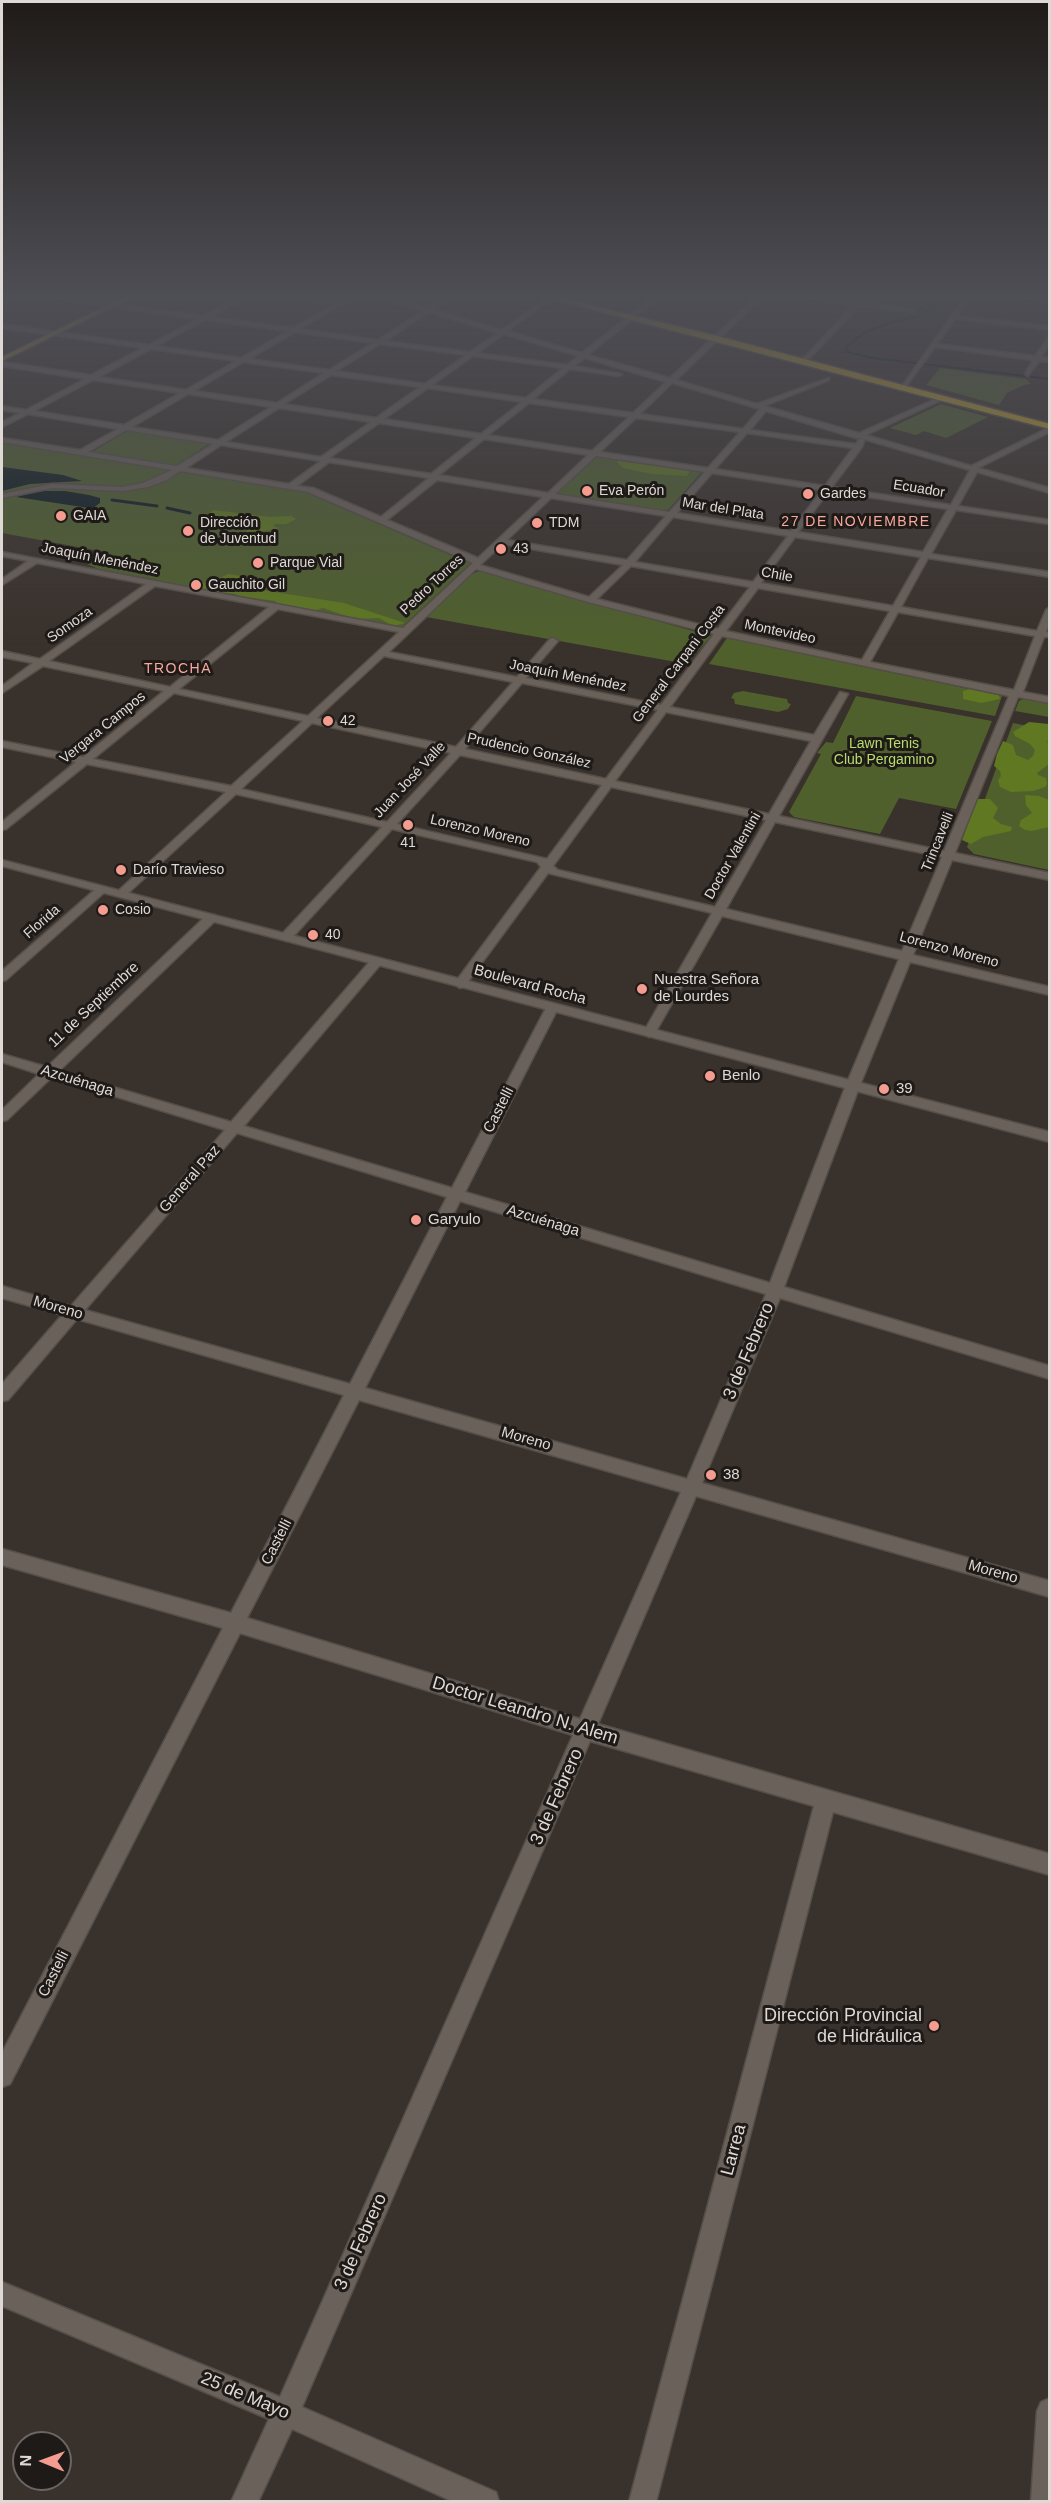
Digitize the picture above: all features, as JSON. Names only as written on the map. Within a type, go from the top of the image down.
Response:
[{"type":"highway","points":[[992,412],[1050,428]]},
{"type":"street","points":[[2,425],[27,412]]},
{"type":"street","name":"Mar del Plata","points":[[27,412],[1050,575]]},
{"type":"street","points":[[81,453],[153,412]]},
{"type":"street","points":[[2,496],[52,486],[102,490],[150,484],[269,412]]},
{"type":"street","name":"Ecuador","points":[[317,412],[1050,522]]},
{"type":"street","points":[[290,487],[391,412]]},
{"type":"street","points":[[382,520],[513,412]]},
{"type":"street","points":[[611,412],[858,447]]},
{"type":"street","name":"Pedro Torres","points":[[121,894],[406,631],[637,412]]},
{"type":"street","points":[[591,600],[628,564],[744,431],[758,412]]},
{"type":"street","points":[[777,412],[1050,491]]},
{"type":"street","points":[[859,436],[912,412]]},
{"type":"street","points":[[864,664],[973,469],[1050,428]]},
{"type":"street","name":"General Carpani Costa","points":[[460,984],[829,489],[863,440],[859,436]]},
{"type":"street","points":[[2,440],[310,490],[477,564]]},
{"type":"street","name":"Chile","points":[[500,541],[1045,635]]},
{"type":"street","name":"Joaquín Menéndez","points":[[2,554],[406,631]]},
{"type":"street","points":[[2,582],[36,560]]},
{"type":"street","name":"Montevideo","points":[[477,564],[591,600],[721,633],[864,664],[1050,700]]},
{"type":"street","name":"Somoza","points":[[2,690],[154,582]]},
{"type":"street","name":"Vergara Campos","points":[[2,827],[276,606]]},
{"type":"street","name":"Trincavelli","points":[[853,1085],[1015,694],[1018,693],[1045,635],[1050,610]]},
{"type":"street","name":"Juan José Valle","points":[[286,938],[458,751],[553,641]]},
{"type":"street","name":"Joaquín Menéndez","points":[[382,653],[819,739]]},
{"type":"street","name":"Prudencio González","points":[[2,654],[1050,877]]},
{"type":"street","name":"Doctor Valentini","points":[[649,1033],[843,694]]},
{"type":"street","name":"Lorenzo Moreno","points":[[2,744],[234,790],[541,860],[554,873],[1050,990]]},
{"type":"street","name":"Boulevard Rocha","points":[[2,863],[1050,1137]]},
{"type":"street","name":"Florida","points":[[2,977],[102,889]]},
{"type":"street","name":"11 de Septiembre","points":[[2,1117],[211,918]]},
{"type":"street","name":"General Paz","points":[[2,1395],[376,962]]},
{"type":"street","name":"Castelli","points":[[2,2076],[552,1008]]},
{"type":"street","name":"Azcuénaga","points":[[2,1058],[1050,1373]]},
{"type":"street","name":"3 de Febrero","points":[[244,2502],[286,2414],[692,1486],[775,1291],[853,1085]]},
{"type":"street","name":"Moreno","points":[[2,1292],[1050,1589]]},
{"type":"street","name":"Doctor Leandro N. Alem","points":[[2,1557],[235,1623],[586,1730],[1050,1865]]},
{"type":"street","name":"Larrea","points":[[642,2502],[826,1799]]},
{"type":"street","name":"25 de Mayo","points":[[2,2294],[286,2414],[486,2502]]},
{"type":"street","points":[[1044,2502],[1050,2411]]},
{"type":"green space","points":[[924,412],[969,412],[988,417],[946,438],[924,431],[916,435],[890,428]]},
{"type":"green space","points":[[127,431],[209,444],[175,466],[92,452]]},
{"type":"green space","points":[[2,442],[300,490],[471,563],[402,627],[98,569],[87,564],[105,552],[2,533]]},
{"type":"green space","points":[[598,456],[701,473],[665,511],[559,494],[558,492]]},
{"type":"green space","points":[[619,460],[690,470],[687,476],[652,474],[623,468],[617,462]]},
{"type":"green space","points":[[213,510],[270,517],[291,516],[296,519],[286,524],[275,524],[273,526],[279,528],[275,530],[247,532],[245,528],[222,524],[206,516]]},
{"type":"green space","points":[[479,571],[711,636],[687,664],[426,617],[472,574]]},
{"type":"green space","points":[[228,574],[261,579],[256,589],[344,603],[405,623],[393,626],[379,618],[355,619],[323,608],[312,611],[299,607],[287,608],[275,605],[276,601],[236,594],[206,592],[194,588],[201,583],[219,581],[218,579]]},
{"type":"green space","points":[[727,638],[1002,696],[995,716],[709,664]]},
{"type":"green space","points":[[970,689],[999,695],[1000,699],[981,703],[963,699],[963,691]]},
{"type":"green space","points":[[743,691],[787,699],[791,704],[788,709],[778,712],[735,704],[734,699],[731,698],[734,693]]},
{"type":"green space","name":"Lawn Tenis Club Pergamino","points":[[856,696],[992,721],[956,809],[899,798],[880,834],[794,817],[789,812],[821,754],[817,753],[826,742],[833,743]]},
{"type":"green space","points":[[1023,699],[1049,703],[1049,717],[1015,711],[1019,701]]},
{"type":"green space","points":[[1029,722],[1049,724],[1047,742],[1049,744],[1049,764],[1037,773],[1046,778],[1047,784],[1033,791],[1011,792],[1000,787],[998,780],[1001,776],[1000,771],[994,766],[997,754],[1003,741],[1013,745],[1016,755],[1028,760],[1033,756],[1035,750],[1030,744],[1015,736],[1013,732]]},
{"type":"green space","points":[[1013,723],[1049,730],[1049,870],[974,854],[967,847]]},
{"type":"green space","points":[[1025,795],[1039,796],[1049,800],[1049,827],[1032,831],[1019,826],[1021,820],[1032,813],[1026,805]]},
{"type":"green space","points":[[977,799],[990,799],[998,808],[993,818],[1001,824],[1012,827],[1011,831],[983,837],[971,844],[962,840]]},
{"type":"shaded area","points":[[2,467],[63,475],[82,481],[30,484],[2,491]]},
{"type":"shaded area","points":[[39,491],[65,491],[89,495],[100,498],[100,503],[89,508],[16,497]]},
{"type":"waterway","points":[[112,500],[157,506]]},
{"type":"waterway","points":[[167,508],[190,513]]},
{"type":"place","name":"Eva Perón","points":[[587,491]]},
{"type":"place","name":"Gardes","points":[[808,494]]},
{"type":"place","name":"GAIA","points":[[61,516]]},
{"type":"place","name":"TDM","points":[[537,523]]},
{"type":"place","name":"Dirección de Juventud","points":[[188,531]]},
{"type":"place","name":"43","points":[[501,549]]},
{"type":"place","name":"Parque Vial","points":[[258,563]]},
{"type":"place","name":"Gauchito Gil","points":[[196,585]]},
{"type":"place","name":"42","points":[[328,721]]},
{"type":"place","name":"41","points":[[408,825]]},
{"type":"place","name":"Darío Travieso","points":[[121,870]]},
{"type":"place","name":"Cosio","points":[[103,910]]},
{"type":"place","name":"40","points":[[313,935]]},
{"type":"place","name":"Nuestra Señora de Lourdes","points":[[642,989]]},
{"type":"place","name":"Benlo","points":[[710,1076]]},
{"type":"place","name":"39","points":[[884,1089]]},
{"type":"place","name":"Garyulo","points":[[416,1220]]},
{"type":"place","name":"38","points":[[711,1475]]},
{"type":"place","name":"Dirección Provincial de Hidráulica","points":[[934,2026]]},
{"type":"district","name":"27 DE NOVIEMBRE","points":[[856,522]]},
{"type":"district","name":"TROCHA","points":[[178,669]]}]
